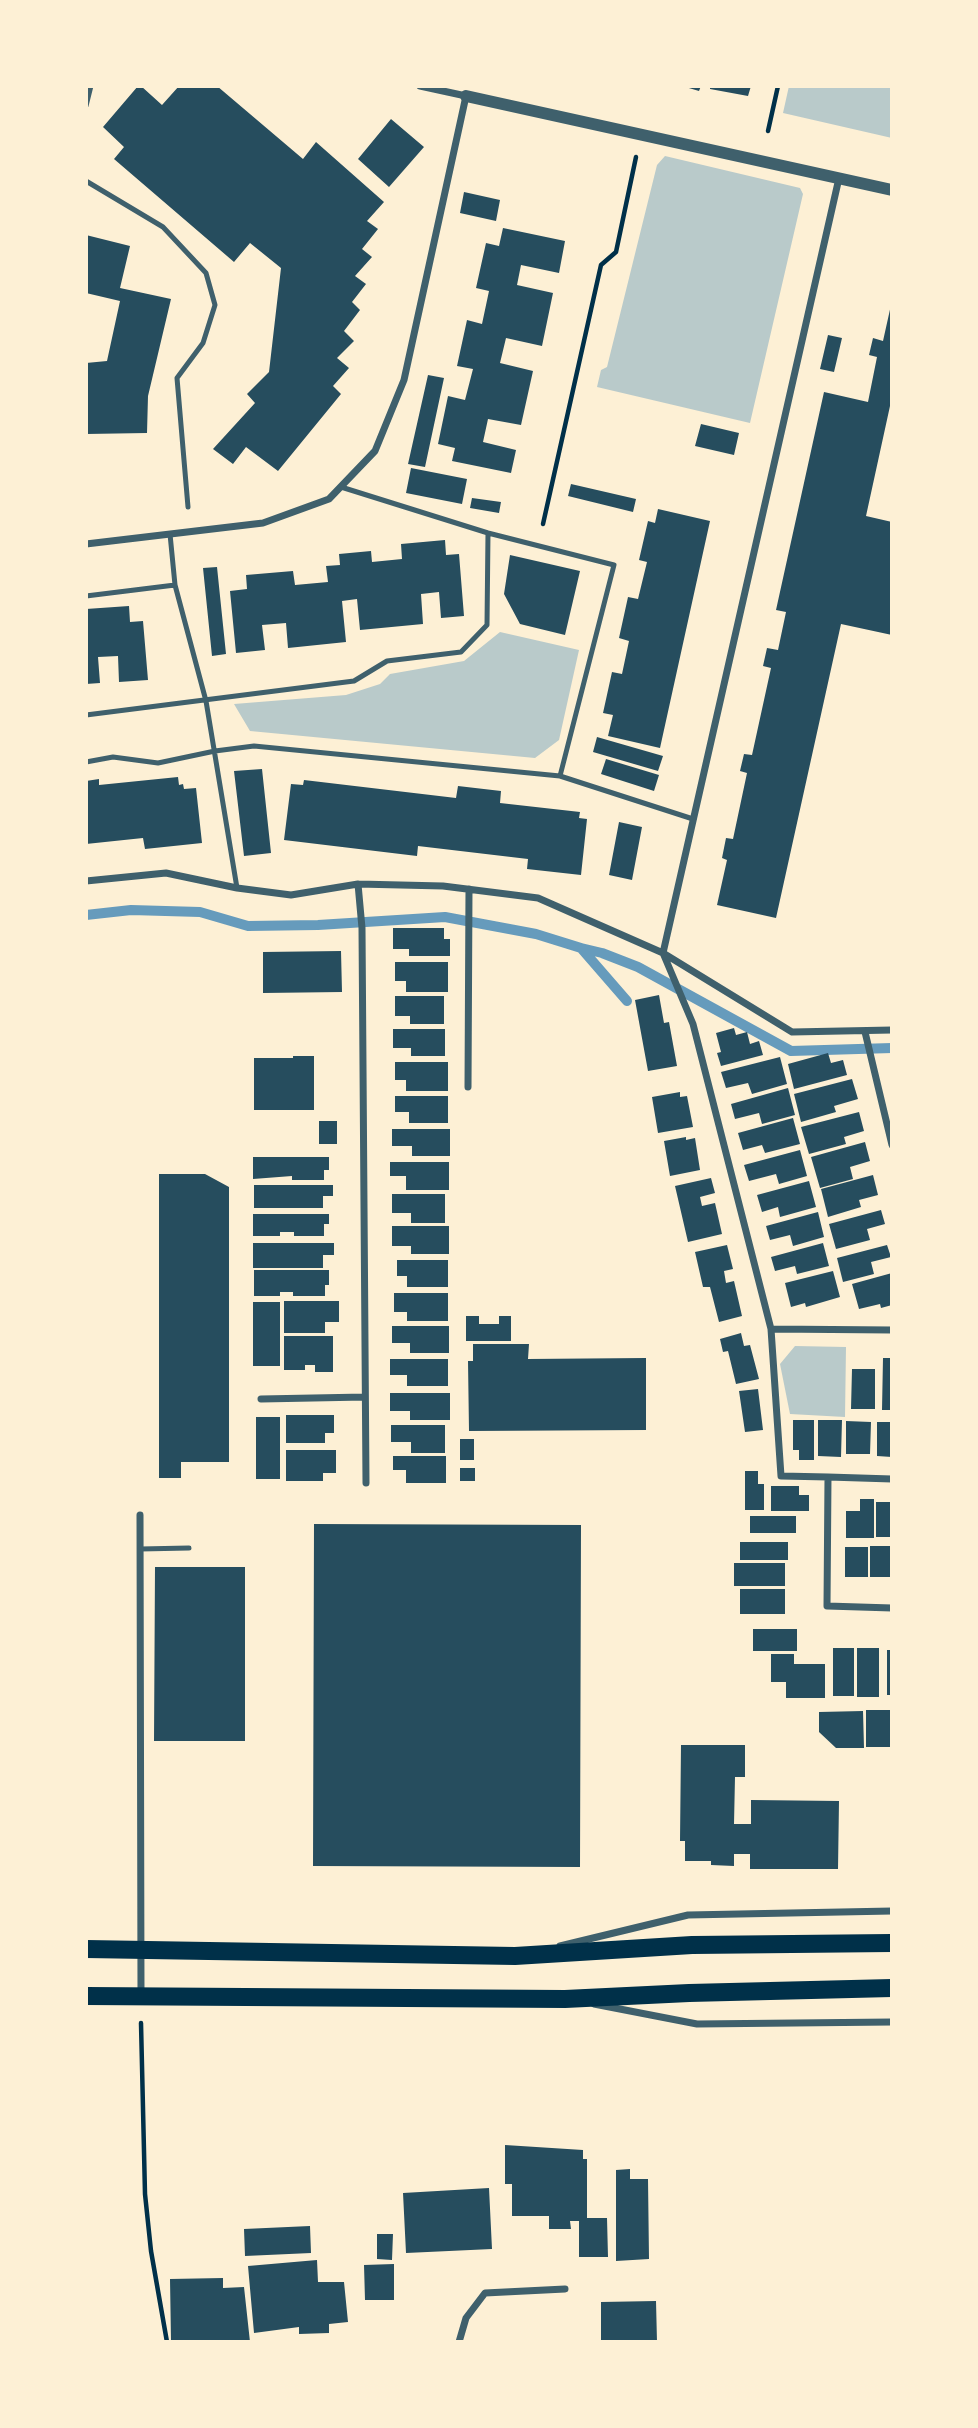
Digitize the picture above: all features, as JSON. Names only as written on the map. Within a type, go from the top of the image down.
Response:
[{"type":"main road","points":[[86,1950],[514,1956],[692,1945],[892,1943]]},
{"type":"main road","points":[[86,1996],[565,1999],[892,1988]]},
{"type":"street","points":[[420,86],[892,190]]},
{"type":"street","points":[[86,544],[263,523],[329,499],[375,452],[404,380],[466,96]]},
{"type":"street","points":[[839,178],[663,953],[693,1024],[771,1329],[781,1476],[892,1479]]},
{"type":"street","points":[[86,881],[166,873],[237,888],[291,895],[358,884],[443,886],[538,898],[663,953],[792,1032],[866,1035],[892,1030]]},
{"type":"street","points":[[358,884],[362,928],[366,1483]]},
{"type":"street","points":[[468,889],[468,1087]]},
{"type":"street","points":[[866,1035],[892,1146]]},
{"type":"street","points":[[771,1329],[892,1330]]},
{"type":"street","points":[[261,1399],[365,1397]]},
{"type":"street","points":[[828,1477],[827,1606],[892,1608]]},
{"type":"street","points":[[140,1515],[141,1995]]},
{"type":"street","points":[[514,1956],[688,1915],[892,1911]]},
{"type":"street","points":[[565,1999],[697,2024],[892,2022]]},
{"type":"street","points":[[459,2342],[466,2318],[485,2292],[565,2289]]},
{"type":"lane","points":[[86,106],[91,86]]},
{"type":"lane","points":[[86,181],[163,227],[205,273],[215,306],[203,343],[177,379],[188,507]]},
{"type":"lane","points":[[341,487],[488,533],[614,565],[560,776]]},
{"type":"lane","points":[[86,715],[354,681],[387,661],[461,652],[486,625],[488,533]]},
{"type":"lane","points":[[170,534],[176,585],[215,751],[237,888]]},
{"type":"lane","points":[[86,596],[176,585]]},
{"type":"lane","points":[[86,762],[113,757],[158,763],[254,746],[560,776],[693,819]]},
{"type":"lane","points":[[140,1549],[189,1548]]},
{"type":"path","points":[[768,131],[778,86]]},
{"type":"path","points":[[538,546],[601,265],[616,252],[640,134]]},
{"type":"path","points":[[141,1995],[141,2117],[145,2194],[151,2251],[167,2342]]},
{"type":"shaded area","points":[[789,86],[892,86],[892,138],[783,113]]},
{"type":"shaded area","points":[[665,156],[800,188],[803,194],[750,423],[597,387],[601,370],[607,367],[657,165]]},
{"type":"shaded area","points":[[500,632],[579,650],[559,740],[535,758],[250,731],[234,704],[346,695],[380,684],[390,674],[464,661]]},
{"type":"shaded area","points":[[795,1346],[846,1347],[845,1417],[790,1414],[780,1364]]},
{"type":"building","points":[[138,86],[162,105],[179,86],[217,86],[303,159],[316,142],[384,202],[367,221],[378,229],[362,249],[372,257],[355,276],[366,284],[352,302],[360,310],[344,331],[354,341],[337,358],[349,368],[333,386],[341,394],[278,471],[246,447],[233,464],[213,449],[255,403],[247,394],[269,372],[281,268],[250,243],[234,262],[114,159],[124,147],[103,127]]},
{"type":"building","points":[[682,86],[701,86],[699,91]]},
{"type":"building","points":[[710,86],[751,86],[748,96],[710,89]]},
{"type":"building","points":[[391,119],[424,147],[389,187],[358,159]]},
{"type":"building","points":[[464,192],[500,200],[496,221],[460,213]]},
{"type":"building","points":[[503,228],[565,241],[559,273],[521,265],[517,285],[553,293],[542,346],[506,338],[500,363],[533,371],[521,425],[488,419],[483,442],[516,450],[511,473],[452,461],[455,448],[438,444],[448,396],[465,400],[473,369],[457,366],[467,320],[482,324],[489,291],[476,288],[486,243],[499,246]]},
{"type":"building","points":[[86,235],[130,246],[120,288],[171,299],[148,396],[147,433],[86,434],[86,363],[107,361],[120,301],[86,293]]},
{"type":"building","points":[[891,305],[892,407],[890,406],[866,516],[892,522],[892,635],[841,624],[776,918],[717,905],[727,860],[722,858],[726,838],[733,839],[747,773],[740,771],[744,754],[752,755],[771,668],[763,666],[767,648],[778,650],[786,612],[776,610],[824,392],[868,402],[877,357],[869,355],[873,338],[883,341]]},
{"type":"building","points":[[828,335],[842,338],[834,372],[820,369]]},
{"type":"building","points":[[428,375],[444,378],[425,467],[408,464]]},
{"type":"building","points":[[701,424],[739,433],[734,455],[695,446]]},
{"type":"building","points":[[411,468],[467,479],[462,504],[406,493]]},
{"type":"building","points":[[571,484],[636,499],[633,512],[568,496]]},
{"type":"building","points":[[472,498],[501,502],[499,513],[470,508]]},
{"type":"building","points":[[658,509],[710,521],[660,748],[608,736],[613,715],[603,713],[612,672],[622,674],[629,641],[619,638],[628,597],[638,599],[647,562],[639,560],[648,521],[655,523]]},
{"type":"building","points":[[445,540],[446,555],[459,554],[464,616],[441,618],[439,592],[421,594],[423,624],[360,630],[357,599],[342,601],[346,642],[288,648],[286,623],[262,625],[265,650],[236,653],[230,591],[247,589],[246,575],[293,571],[295,585],[328,582],[326,566],[340,565],[339,554],[371,551],[372,562],[402,559],[401,544]]},
{"type":"building","points":[[510,555],[580,571],[565,635],[520,624],[504,594]]},
{"type":"building","points":[[217,567],[226,654],[212,656],[203,568]]},
{"type":"building","points":[[129,606],[130,622],[143,621],[148,680],[119,682],[118,656],[98,657],[100,683],[86,684],[86,609]]},
{"type":"building","points":[[597,737],[663,756],[658,771],[593,752]]},
{"type":"building","points":[[606,759],[659,775],[654,791],[601,774]]},
{"type":"building","points":[[262,769],[271,853],[244,856],[234,771]]},
{"type":"building","points":[[178,777],[179,785],[183,784],[184,789],[196,788],[202,843],[145,849],[143,838],[86,844],[86,781],[99,779],[99,785]]},
{"type":"building","points":[[304,780],[456,798],[458,786],[501,791],[500,803],[580,812],[579,818],[587,819],[581,875],[527,869],[528,859],[418,846],[417,856],[284,840],[291,784],[303,785]]},
{"type":"building","points":[[619,822],[642,827],[632,880],[609,875]]},
{"type":"building","points":[[393,928],[444,928],[444,939],[450,939],[450,956],[409,956],[409,949],[393,949]]},
{"type":"building","points":[[341,951],[342,992],[263,993],[263,952]]},
{"type":"building","points":[[395,962],[448,962],[448,992],[406,992],[406,981],[395,981]]},
{"type":"building","points":[[659,995],[664,1023],[669,1022],[677,1066],[648,1071],[635,1000]]},
{"type":"building","points":[[395,996],[444,996],[444,1024],[410,1024],[410,1016],[395,1016]]},
{"type":"building","points":[[734,1028],[736,1035],[747,1032],[750,1044],[759,1041],[763,1055],[721,1066],[716,1033]]},
{"type":"building","points":[[393,1029],[445,1029],[445,1056],[411,1056],[411,1048],[393,1048]]},
{"type":"building","points":[[828,1053],[831,1063],[843,1060],[847,1075],[794,1089],[788,1064]]},
{"type":"building","points":[[314,1056],[314,1110],[254,1110],[254,1058]]},
{"type":"building","points":[[780,1057],[787,1084],[752,1094],[748,1083],[726,1088],[721,1072]]},
{"type":"building","points":[[395,1062],[448,1062],[448,1091],[406,1091],[406,1080],[395,1080]]},
{"type":"building","points":[[852,1079],[858,1099],[834,1106],[836,1112],[801,1122],[794,1094]]},
{"type":"building","points":[[788,1088],[795,1115],[762,1124],[759,1113],[735,1119],[731,1104]]},
{"type":"building","points":[[680,1092],[680,1097],[687,1096],[693,1127],[658,1133],[652,1097]]},
{"type":"building","points":[[395,1096],[448,1096],[448,1123],[409,1123],[409,1112],[395,1112]]},
{"type":"building","points":[[859,1112],[864,1131],[844,1137],[846,1144],[809,1154],[801,1127]]},
{"type":"building","points":[[793,1118],[800,1144],[765,1153],[762,1145],[743,1150],[738,1133]]},
{"type":"building","points":[[319,1121],[337,1121],[337,1144],[319,1144]]},
{"type":"building","points":[[392,1129],[450,1129],[450,1156],[412,1156],[412,1146],[392,1146]]},
{"type":"building","points":[[686,1137],[686,1140],[695,1138],[700,1170],[670,1176],[664,1141]]},
{"type":"building","points":[[865,1142],[870,1161],[850,1167],[853,1179],[820,1188],[811,1157]]},
{"type":"building","points":[[800,1150],[807,1176],[779,1184],[776,1174],[749,1181],[744,1165]]},
{"type":"building","points":[[253,1157],[329,1157],[329,1170],[324,1170],[324,1180],[292,1180],[292,1176],[253,1179]]},
{"type":"building","points":[[390,1162],[449,1162],[449,1190],[406,1190],[406,1176],[390,1176]]},
{"type":"building","points":[[159,1174],[205,1174],[229,1187],[229,1462],[181,1462],[181,1478],[159,1478]]},
{"type":"building","points":[[873,1175],[878,1195],[859,1200],[861,1207],[828,1217],[821,1189]]},
{"type":"building","points":[[711,1178],[715,1193],[700,1197],[702,1206],[715,1203],[722,1234],[688,1242],[675,1186]]},
{"type":"building","points":[[809,1181],[816,1207],[780,1217],[778,1207],[762,1212],[757,1195]]},
{"type":"building","points":[[254,1185],[333,1185],[333,1196],[323,1196],[323,1208],[254,1208]]},
{"type":"building","points":[[392,1194],[445,1194],[445,1223],[411,1223],[411,1213],[392,1213]]},
{"type":"building","points":[[881,1210],[885,1224],[867,1229],[870,1240],[836,1249],[829,1224]]},
{"type":"building","points":[[818,1212],[824,1237],[793,1246],[790,1235],[770,1240],[766,1226]]},
{"type":"building","points":[[253,1214],[329,1214],[329,1224],[324,1224],[324,1236],[294,1236],[294,1232],[280,1232],[280,1236],[253,1236]]},
{"type":"building","points":[[392,1226],[449,1226],[449,1254],[411,1254],[411,1246],[392,1246]]},
{"type":"building","points":[[253,1243],[334,1243],[334,1255],[323,1255],[323,1268],[253,1268]]},
{"type":"building","points":[[823,1243],[829,1266],[797,1274],[795,1266],[775,1271],[771,1257]]},
{"type":"building","points":[[727,1245],[733,1269],[724,1271],[726,1283],[734,1281],[742,1316],[719,1322],[710,1287],[703,1287],[695,1252]]},
{"type":"building","points":[[887,1245],[891,1257],[871,1262],[874,1274],[843,1282],[837,1258]]},
{"type":"building","points":[[397,1260],[448,1260],[448,1287],[407,1287],[407,1276],[397,1276]]},
{"type":"building","points":[[254,1270],[329,1270],[329,1285],[325,1285],[325,1296],[293,1296],[293,1292],[280,1292],[280,1296],[254,1296]]},
{"type":"building","points":[[833,1271],[840,1297],[806,1307],[805,1303],[791,1307],[785,1283]]},
{"type":"building","points":[[892,1273],[892,1305],[881,1308],[880,1304],[859,1309],[852,1284]]},
{"type":"building","points":[[394,1293],[448,1293],[448,1321],[407,1321],[407,1312],[394,1312]]},
{"type":"building","points":[[284,1301],[339,1301],[339,1322],[325,1322],[325,1333],[284,1333]]},
{"type":"building","points":[[253,1302],[280,1302],[280,1366],[253,1366]]},
{"type":"building","points":[[466,1316],[479,1316],[479,1324],[499,1324],[499,1316],[511,1316],[511,1341],[466,1341]]},
{"type":"building","points":[[392,1326],[449,1326],[449,1353],[410,1353],[410,1343],[392,1343]]},
{"type":"building","points":[[741,1333],[744,1346],[750,1345],[759,1379],[736,1384],[728,1351],[723,1352],[720,1339]]},
{"type":"building","points":[[284,1336],[333,1336],[333,1372],[315,1372],[315,1365],[305,1365],[305,1370],[284,1370]]},
{"type":"building","points":[[473,1344],[529,1344],[528,1359],[646,1358],[646,1430],[469,1431],[468,1361],[473,1361]]},
{"type":"building","points":[[883,1358],[892,1358],[892,1410],[882,1410]]},
{"type":"building","points":[[390,1359],[448,1359],[448,1386],[407,1386],[407,1375],[390,1375]]},
{"type":"building","points":[[852,1369],[875,1369],[875,1409],[851,1409]]},
{"type":"building","points":[[758,1389],[763,1430],[745,1432],[739,1391]]},
{"type":"building","points":[[390,1393],[450,1393],[450,1420],[410,1420],[410,1411],[390,1411]]},
{"type":"building","points":[[286,1415],[334,1415],[334,1433],[325,1433],[325,1443],[286,1443]]},
{"type":"building","points":[[256,1417],[280,1417],[280,1479],[256,1479]]},
{"type":"building","points":[[793,1420],[814,1420],[814,1460],[799,1460],[799,1450],[793,1450]]},
{"type":"building","points":[[818,1420],[842,1420],[841,1457],[818,1456]]},
{"type":"building","points":[[846,1421],[871,1422],[870,1454],[846,1454]]},
{"type":"building","points":[[877,1422],[892,1422],[892,1457],[877,1456]]},
{"type":"building","points":[[391,1425],[445,1425],[445,1453],[411,1453],[411,1442],[391,1442]]},
{"type":"building","points":[[460,1439],[474,1439],[474,1460],[460,1460]]},
{"type":"building","points":[[286,1450],[336,1450],[336,1473],[323,1473],[323,1481],[286,1481]]},
{"type":"building","points":[[393,1456],[446,1456],[446,1483],[406,1483],[406,1470],[393,1470]]},
{"type":"building","points":[[460,1468],[475,1468],[475,1481],[460,1481]]},
{"type":"building","points":[[745,1471],[758,1471],[758,1484],[764,1484],[764,1510],[745,1510]]},
{"type":"building","points":[[771,1486],[799,1486],[799,1495],[809,1495],[809,1511],[771,1511]]},
{"type":"building","points":[[860,1499],[874,1499],[874,1538],[846,1538],[846,1511],[860,1511]]},
{"type":"building","points":[[876,1502],[892,1502],[892,1537],[876,1537]]},
{"type":"building","points":[[750,1516],[796,1516],[796,1533],[750,1533]]},
{"type":"building","points":[[314,1524],[581,1525],[580,1867],[313,1866]]},
{"type":"building","points":[[740,1542],[788,1542],[788,1560],[740,1560]]},
{"type":"building","points":[[870,1546],[892,1546],[892,1577],[870,1577]]},
{"type":"building","points":[[845,1547],[868,1547],[868,1577],[845,1577]]},
{"type":"building","points":[[734,1563],[785,1563],[785,1586],[734,1586]]},
{"type":"building","points":[[155,1567],[245,1567],[245,1741],[154,1741]]},
{"type":"building","points":[[740,1589],[785,1589],[785,1614],[740,1614]]},
{"type":"building","points":[[753,1629],[797,1629],[797,1651],[753,1651]]},
{"type":"building","points":[[833,1648],[854,1648],[854,1696],[833,1696]]},
{"type":"building","points":[[857,1648],[879,1648],[879,1697],[857,1697]]},
{"type":"building","points":[[887,1650],[892,1650],[892,1695],[887,1695]]},
{"type":"building","points":[[771,1654],[794,1654],[794,1664],[825,1664],[825,1698],[786,1698],[786,1682],[771,1682]]},
{"type":"building","points":[[866,1710],[892,1710],[892,1747],[866,1747]]},
{"type":"building","points":[[863,1711],[864,1748],[836,1748],[819,1732],[819,1712]]},
{"type":"building","points":[[681,1745],[745,1745],[745,1777],[735,1777],[734,1824],[751,1824],[751,1800],[839,1801],[838,1869],[750,1869],[750,1854],[734,1854],[734,1866],[711,1865],[711,1861],[685,1861],[685,1841],[680,1841]]},
{"type":"building","points":[[505,2145],[583,2150],[583,2159],[587,2159],[587,2218],[607,2218],[608,2257],[579,2257],[579,2221],[570,2221],[571,2229],[549,2229],[549,2216],[512,2216],[512,2184],[505,2184]]},
{"type":"building","points":[[630,2169],[630,2179],[648,2179],[649,2259],[616,2261],[616,2170]]},
{"type":"building","points":[[489,2188],[492,2249],[406,2253],[403,2193]]},
{"type":"building","points":[[310,2226],[311,2253],[245,2256],[244,2229]]},
{"type":"building","points":[[377,2234],[393,2234],[392,2260],[377,2259]]},
{"type":"building","points":[[317,2260],[318,2282],[344,2282],[348,2322],[329,2324],[329,2333],[299,2334],[299,2327],[254,2333],[248,2266]]},
{"type":"building","points":[[394,2264],[394,2300],[365,2300],[364,2265]]},
{"type":"building","points":[[223,2278],[223,2288],[244,2287],[250,2342],[171,2341],[170,2279]]},
{"type":"building","points":[[656,2301],[657,2342],[601,2342],[601,2302]]},
{"type":"waterway","points":[[86,915],[131,910],[200,912],[248,926],[318,925],[445,917],[536,934],[581,948],[627,1001]]},
{"type":"waterway","points":[[581,948],[638,967],[791,1051],[892,1048]]}]
